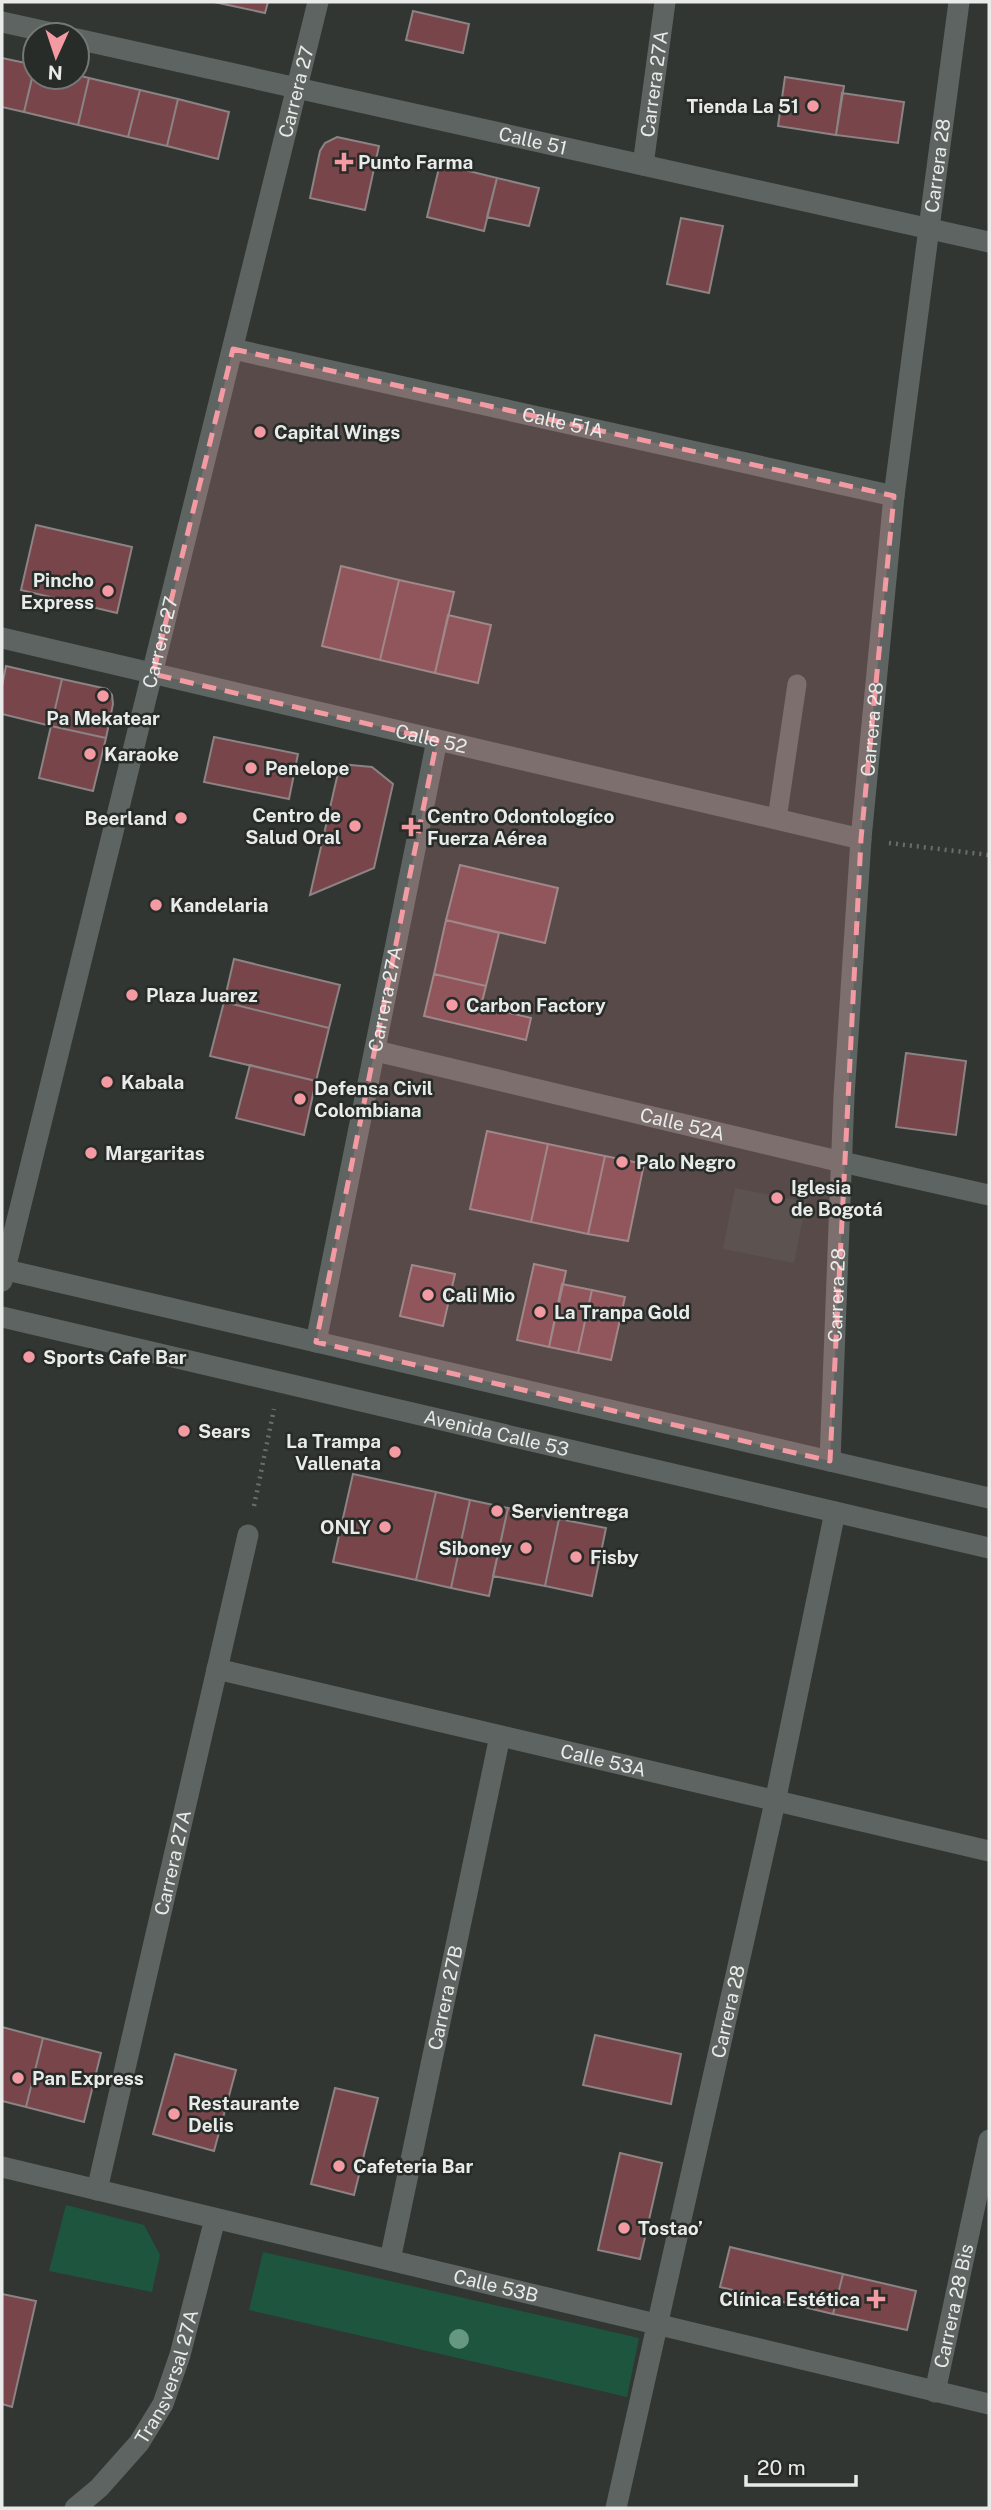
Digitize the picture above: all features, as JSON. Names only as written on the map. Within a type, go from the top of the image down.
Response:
[{"type":"street","name":"Carrera 27","points":[[3,1274],[318,2]]},
{"type":"street","name":"Carrera 27A","points":[[643,165],[665,2]]},
{"type":"street","name":"Carrera 28","points":[[830,1461],[842,1162],[860,839],[894,496],[959,2]]},
{"type":"street","points":[[2,22],[21,26]]},
{"type":"street","name":"Calle 51","points":[[91,41],[989,242]]},
{"type":"street","name":"Calle 51A","points":[[233,349],[894,496]]},
{"type":"street","name":"Calle 52","points":[[2,638],[860,839]]},
{"type":"street","name":"Carrera 27A","points":[[316,1342],[437,740]]},
{"type":"street","name":"Calle 52A","points":[[376,1051],[989,1195]]},
{"type":"street","points":[[3,1274],[316,1342],[989,1498]]},
{"type":"street","name":"Avenida Calle 53","points":[[2,1317],[989,1548]]},
{"type":"street","name":"Carrera 28","points":[[616,2508],[775,1802],[835,1512]]},
{"type":"street","name":"Carrera 27A","points":[[97,2190],[248,1535]]},
{"type":"street","name":"Calle 53A","points":[[217,1668],[989,1851]]},
{"type":"street","name":"Carrera 27B","points":[[390,2260],[500,1736]]},
{"type":"street","name":"Carrera 28 Bis","points":[[935,2392],[989,2140]]},
{"type":"street","name":"Calle 53B","points":[[2,2167],[989,2404]]},
{"type":"street","name":"Transversal 27A","points":[[75,2508],[99,2488],[139,2443],[163,2404],[180,2355],[215,2218]]},
{"type":"lane","points":[[777,819],[797,684]]},
{"type":"path","points":[[888,843],[989,855]]},
{"type":"path","points":[[248,1535],[279,1381]]},
{"type":"highlighted area","points":[[233,349],[894,496],[861,839],[830,1461],[316,1342],[437,740],[153,674]]},
{"type":"shaded area","points":[[735,1188],[806,1202],[794,1263],[723,1249]]},
{"type":"green space","points":[[66,2205],[144,2225],[160,2255],[152,2292],[49,2271]]},
{"type":"green space","points":[[263,2252],[639,2338],[627,2397],[249,2310]]},
{"type":"building","points":[[214,2],[268,2],[265,13]]},
{"type":"building","points":[[413,11],[469,24],[463,53],[406,40]]},
{"type":"building","points":[[2,58],[21,62],[21,91],[29,91],[24,112],[2,107]]},
{"type":"building","points":[[785,77],[844,86],[836,135],[778,126]]},
{"type":"building","points":[[91,78],[140,90],[128,137],[78,125],[86,91],[91,91]]},
{"type":"building","points":[[140,90],[178,99],[167,146],[128,137]]},
{"type":"building","points":[[29,91],[86,91],[78,125],[24,112]]},
{"type":"building","points":[[842,93],[904,102],[898,143],[836,135]]},
{"type":"building","points":[[178,99],[229,112],[218,159],[167,146]]},
{"type":"building","points":[[337,137],[379,146],[365,210],[310,198],[320,151],[325,143]]},
{"type":"building","points":[[440,164],[497,178],[484,231],[427,217]]},
{"type":"building","points":[[497,178],[539,188],[529,226],[487,217]]},
{"type":"building","points":[[681,218],[723,226],[709,293],[667,284]]},
{"type":"building","points":[[36,525],[132,547],[117,613],[21,590]]},
{"type":"building","points":[[341,566],[399,580],[380,660],[322,646]]},
{"type":"building","points":[[399,580],[454,592],[435,673],[380,660]]},
{"type":"building","points":[[448,615],[491,625],[478,683],[435,673]]},
{"type":"building","points":[[6,666],[62,679],[51,726],[2,714],[2,686]]},
{"type":"building","points":[[62,679],[107,689],[112,695],[113,704],[106,738],[51,726]]},
{"type":"building","points":[[51,726],[106,738],[93,791],[39,778]]},
{"type":"building","name":"Penelope","points":[[214,737],[298,754],[289,799],[204,782]]},
{"type":"building","name":"Centro de Salud Oral","points":[[340,764],[372,767],[393,784],[374,868],[310,895]]},
{"type":"building","points":[[460,865],[558,888],[545,943],[446,920]]},
{"type":"building","points":[[446,920],[499,933],[486,986],[434,974]]},
{"type":"building","points":[[234,959],[340,985],[329,1028],[224,1002]]},
{"type":"building","points":[[434,974],[486,986],[481,1006],[531,1018],[526,1040],[424,1016]]},
{"type":"building","points":[[224,1002],[329,1028],[316,1081],[210,1056]]},
{"type":"building","points":[[906,1053],[966,1061],[956,1135],[896,1127]]},
{"type":"building","points":[[250,1065],[316,1081],[304,1135],[236,1118]]},
{"type":"building","points":[[487,1131],[548,1144],[531,1222],[470,1209]]},
{"type":"building","points":[[548,1144],[605,1156],[588,1234],[531,1222]]},
{"type":"building","points":[[605,1156],[644,1164],[628,1241],[588,1234]]},
{"type":"building","name":"La Tranpa Gold","points":[[534,1264],[566,1271],[549,1347],[517,1340]]},
{"type":"building","name":"Cali Mio","points":[[412,1265],[455,1274],[443,1326],[400,1316]]},
{"type":"building","points":[[562,1284],[592,1290],[578,1353],[549,1347]]},
{"type":"building","points":[[592,1290],[625,1297],[611,1360],[578,1353]]},
{"type":"building","name":"ONLY","points":[[353,1474],[436,1492],[416,1580],[333,1562]]},
{"type":"building","points":[[436,1492],[470,1500],[451,1588],[416,1580]]},
{"type":"building","points":[[470,1500],[508,1508],[489,1596],[451,1588]]},
{"type":"building","name":"Siboney","points":[[508,1508],[559,1519],[545,1586],[493,1576]]},
{"type":"building","name":"Fisby","points":[[559,1519],[606,1528],[592,1596],[545,1586]]},
{"type":"building","points":[[2,2027],[43,2038],[26,2107],[2,2101]]},
{"type":"building","points":[[595,2035],[681,2054],[671,2104],[583,2085]]},
{"type":"building","points":[[43,2038],[101,2053],[84,2122],[26,2107]]},
{"type":"building","points":[[175,2054],[236,2070],[214,2151],[153,2134]]},
{"type":"building","points":[[335,2088],[378,2098],[354,2195],[311,2184]]},
{"type":"building","points":[[620,2153],[662,2163],[640,2259],[598,2250]]},
{"type":"building","points":[[730,2247],[843,2274],[833,2314],[720,2287]]},
{"type":"building","points":[[843,2274],[916,2291],[907,2330],[833,2314]]},
{"type":"building","points":[[2,2294],[36,2301],[12,2407],[2,2404]]},
{"type":"place","name":"Tienda La 51","points":[[813,106]]},
{"type":"place","name":"Punto Farma","points":[[344,162]]},
{"type":"place","name":"Capital Wings","points":[[260,432]]},
{"type":"place","name":"Pincho Express","points":[[108,591]]},
{"type":"place","name":"Pa Mekatear","points":[[103,696]]},
{"type":"place","name":"Karaoke","points":[[90,754]]},
{"type":"place","name":"Penelope","points":[[251,768]]},
{"type":"place","name":"Beerland","points":[[181,818]]},
{"type":"place","name":"Centro de Salud Oral","points":[[355,826]]},
{"type":"place","name":"Centro Odontologíco Fuerza Aérea","points":[[411,827]]},
{"type":"place","name":"Kandelaria","points":[[156,905]]},
{"type":"place","name":"Plaza Juarez","points":[[132,995]]},
{"type":"place","name":"Carbon Factory","points":[[452,1005]]},
{"type":"place","name":"Kabala","points":[[107,1082]]},
{"type":"place","name":"Defensa Civil Colombiana","points":[[300,1099]]},
{"type":"place","name":"Margaritas","points":[[91,1153]]},
{"type":"place","name":"Palo Negro","points":[[622,1162]]},
{"type":"place","name":"Iglesia de Bogotá","points":[[777,1198]]},
{"type":"place","name":"Cali Mio","points":[[428,1295]]},
{"type":"place","name":"La Tranpa Gold","points":[[540,1312]]},
{"type":"place","name":"Sports Cafe Bar","points":[[29,1357]]},
{"type":"place","name":"Sears","points":[[184,1431]]},
{"type":"place","name":"La Trampa Vallenata","points":[[395,1452]]},
{"type":"place","name":"Servientrega","points":[[497,1511]]},
{"type":"place","name":"ONLY","points":[[385,1527]]},
{"type":"place","name":"Siboney","points":[[526,1548]]},
{"type":"place","name":"Fisby","points":[[576,1557]]},
{"type":"place","name":"Pan Express","points":[[18,2078]]},
{"type":"place","name":"Restaurante Delis","points":[[174,2114]]},
{"type":"place","name":"Cafeteria Bar","points":[[339,2166]]},
{"type":"place","name":"Tostao’","points":[[624,2228]]},
{"type":"place","name":"Clínica Estética","points":[[876,2299]]}]
